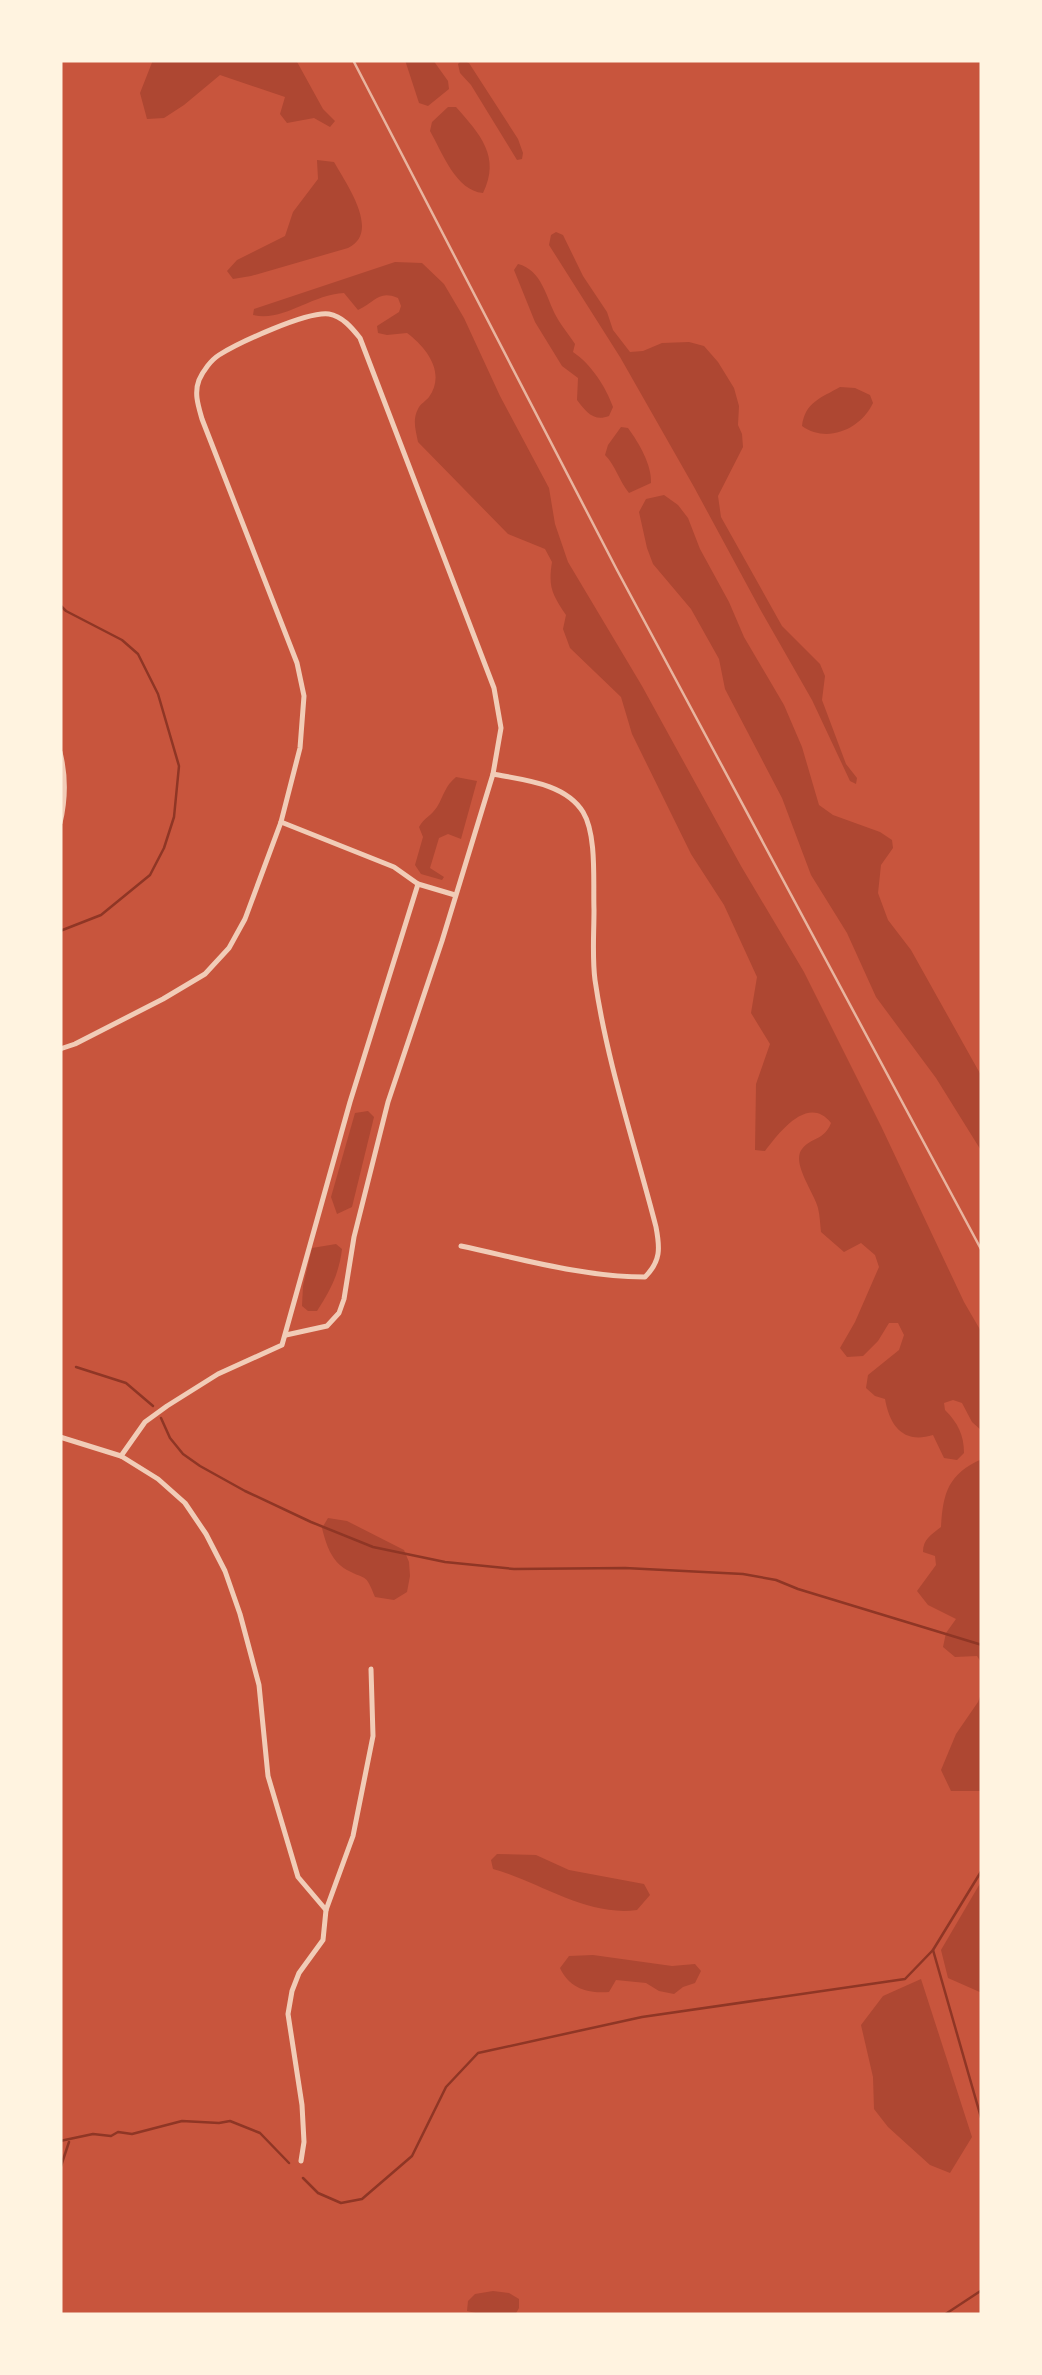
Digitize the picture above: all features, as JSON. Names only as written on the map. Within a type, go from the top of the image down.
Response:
[{"type":"street","points":[[60,1049],[205,974],[230,948],[246,919],[281,822],[300,748],[304,696],[296,663],[212,448],[196,397],[198,382],[216,357],[288,323],[331,314],[351,326],[360,338],[494,688],[501,728],[493,774],[388,1102],[354,1238],[344,1299],[339,1313],[327,1326],[286,1335]]},
{"type":"street","points":[[60,752],[65,786],[60,823]]},
{"type":"street","points":[[461,1246],[627,1278],[646,1278],[655,1268],[660,1250],[594,976],[589,825],[572,798],[528,781],[493,774]]},
{"type":"street","points":[[281,822],[394,868],[418,884],[455,895]]},
{"type":"street","points":[[121,1456],[144,1422],[218,1374],[282,1346],[350,1102],[418,884]]},
{"type":"street","points":[[60,1438],[121,1456],[158,1479],[185,1503],[206,1534],[225,1571],[260,1685],[268,1776],[298,1876],[326,1910]]},
{"type":"street","points":[[302,2161],[302,2105],[288,2014],[299,1973],[323,1940],[326,1910],[353,1836],[373,1736],[371,1669]]},
{"type":"shaded area","points":[[153,60],[296,60],[323,109],[335,121],[330,127],[314,118],[287,123],[280,114],[285,97],[220,75],[164,118],[147,119],[140,93]]},
{"type":"shaded area","points":[[405,60],[433,60],[449,89],[428,106],[419,103]]},
{"type":"shaded area","points":[[462,60],[469,63],[518,139],[522,159],[517,160],[460,73],[458,64]]},
{"type":"shaded area","points":[[448,107],[456,107],[485,147],[490,168],[483,193],[473,191],[458,178],[430,131],[432,122]]},
{"type":"shaded area","points":[[317,160],[334,162],[353,195],[362,220],[357,241],[348,248],[233,279],[227,271],[237,260],[285,236],[293,212],[318,179]]},
{"type":"shaded area","points":[[556,232],[563,235],[607,312],[613,330],[630,352],[662,343],[704,346],[734,388],[743,447],[718,496],[721,517],[782,626],[820,664],[825,676],[822,700],[846,764],[857,778],[856,784],[850,781],[812,700],[620,357],[549,245]]},
{"type":"shaded area","points":[[395,262],[422,263],[444,284],[464,318],[549,488],[555,524],[568,562],[804,972],[982,1333],[982,1431],[962,1403],[944,1403],[963,1441],[964,1453],[957,1460],[944,1458],[933,1435],[914,1437],[900,1431],[885,1399],[866,1388],[868,1375],[899,1350],[904,1335],[898,1323],[889,1323],[863,1356],[847,1357],[840,1348],[879,1267],[875,1255],[861,1243],[844,1252],[821,1232],[818,1208],[801,1170],[799,1155],[831,1123],[822,1115],[804,1114],[765,1151],[755,1150],[756,1084],[770,1044],[751,1013],[757,977],[724,905],[691,854],[632,734],[621,697],[570,648],[563,629],[566,615],[552,590],[552,562],[545,549],[508,534],[418,442],[415,417],[434,388],[435,370],[421,346],[407,333],[378,333],[377,326],[399,312],[398,298],[381,296],[358,310],[344,293],[276,315],[253,315],[254,309]]},
{"type":"shaded area","points":[[518,264],[538,278],[575,344],[573,352],[602,384],[613,407],[609,416],[595,417],[577,400],[578,378],[562,366],[535,322],[514,270]]},
{"type":"shaded area","points":[[840,387],[870,395],[873,403],[868,412],[842,431],[822,434],[802,426],[810,406]]},
{"type":"shaded area","points":[[621,427],[628,428],[636,440],[651,476],[651,483],[629,493],[605,455]]},
{"type":"shaded area","points":[[664,495],[688,518],[744,637],[784,705],[802,747],[819,805],[892,840],[893,848],[881,865],[878,893],[888,920],[911,950],[982,1077],[982,1152],[936,1078],[876,997],[847,933],[811,875],[782,798],[725,689],[719,659],[691,609],[653,564],[639,512],[646,499]]},
{"type":"shaded area","points":[[456,777],[477,781],[461,839],[448,834],[439,838],[430,868],[444,877],[442,880],[421,874],[415,865],[423,837],[419,827]]},
{"type":"shaded area","points":[[368,1111],[374,1117],[352,1207],[337,1214],[331,1197],[355,1113]]},
{"type":"shaded area","points":[[336,1244],[342,1249],[333,1282],[317,1311],[308,1311],[302,1306],[303,1286],[312,1248]]},
{"type":"shaded area","points":[[982,1459],[982,1664],[977,1656],[955,1657],[943,1647],[946,1633],[956,1619],[928,1605],[917,1591],[936,1565],[935,1556],[923,1552],[923,1548],[941,1527],[950,1486],[962,1471]]},
{"type":"shaded area","points":[[328,1518],[347,1521],[404,1550],[410,1576],[407,1592],[394,1600],[375,1597],[365,1578],[341,1566],[330,1552],[322,1528]]},
{"type":"shaded area","points":[[982,1691],[982,1791],[951,1791],[941,1770],[956,1734]]},
{"type":"shaded area","points":[[497,1854],[536,1855],[569,1870],[644,1884],[650,1895],[637,1910],[618,1911],[582,1904],[493,1869],[491,1860]]},
{"type":"shaded area","points":[[982,1880],[982,1993],[948,1978],[941,1950]]},
{"type":"shaded area","points":[[593,1955],[672,1966],[695,1964],[701,1971],[695,1983],[674,1994],[646,1983],[616,1980],[609,1992],[594,1992],[574,1985],[560,1968],[569,1956]]},
{"type":"shaded area","points":[[921,1979],[972,2137],[950,2173],[930,2165],[874,2109],[873,2077],[861,2025],[883,1996]]},
{"type":"shaded area","points":[[493,2291],[519,2299],[515,2315],[467,2311],[468,2301],[475,2294]]},
{"type":"waterway","points":[[60,605],[122,640],[138,654],[158,694],[179,766],[174,817],[150,875],[101,915],[60,931]]},
{"type":"waterway","points":[[76,1367],[126,1383],[153,1406]]},
{"type":"waterway","points":[[161,1418],[170,1438],[200,1466],[311,1522],[373,1547],[445,1562],[514,1569],[625,1568],[743,1574],[776,1580],[982,1645]]},
{"type":"waterway","points":[[303,2178],[318,2193],[341,2203],[362,2199],[412,2156],[446,2087],[478,2053],[642,2017],[905,1979],[933,1950],[982,1870]]},
{"type":"waterway","points":[[933,1950],[982,2121]]},
{"type":"waterway","points":[[60,2141],[93,2134],[132,2134],[182,2121],[230,2121],[260,2133],[289,2163]]},
{"type":"waterway","points":[[60,2169],[69,2142]]},
{"type":"waterway","points":[[944,2315],[982,2290]]},
{"type":"railway","points":[[353,60],[617,570],[982,1251]]}]
